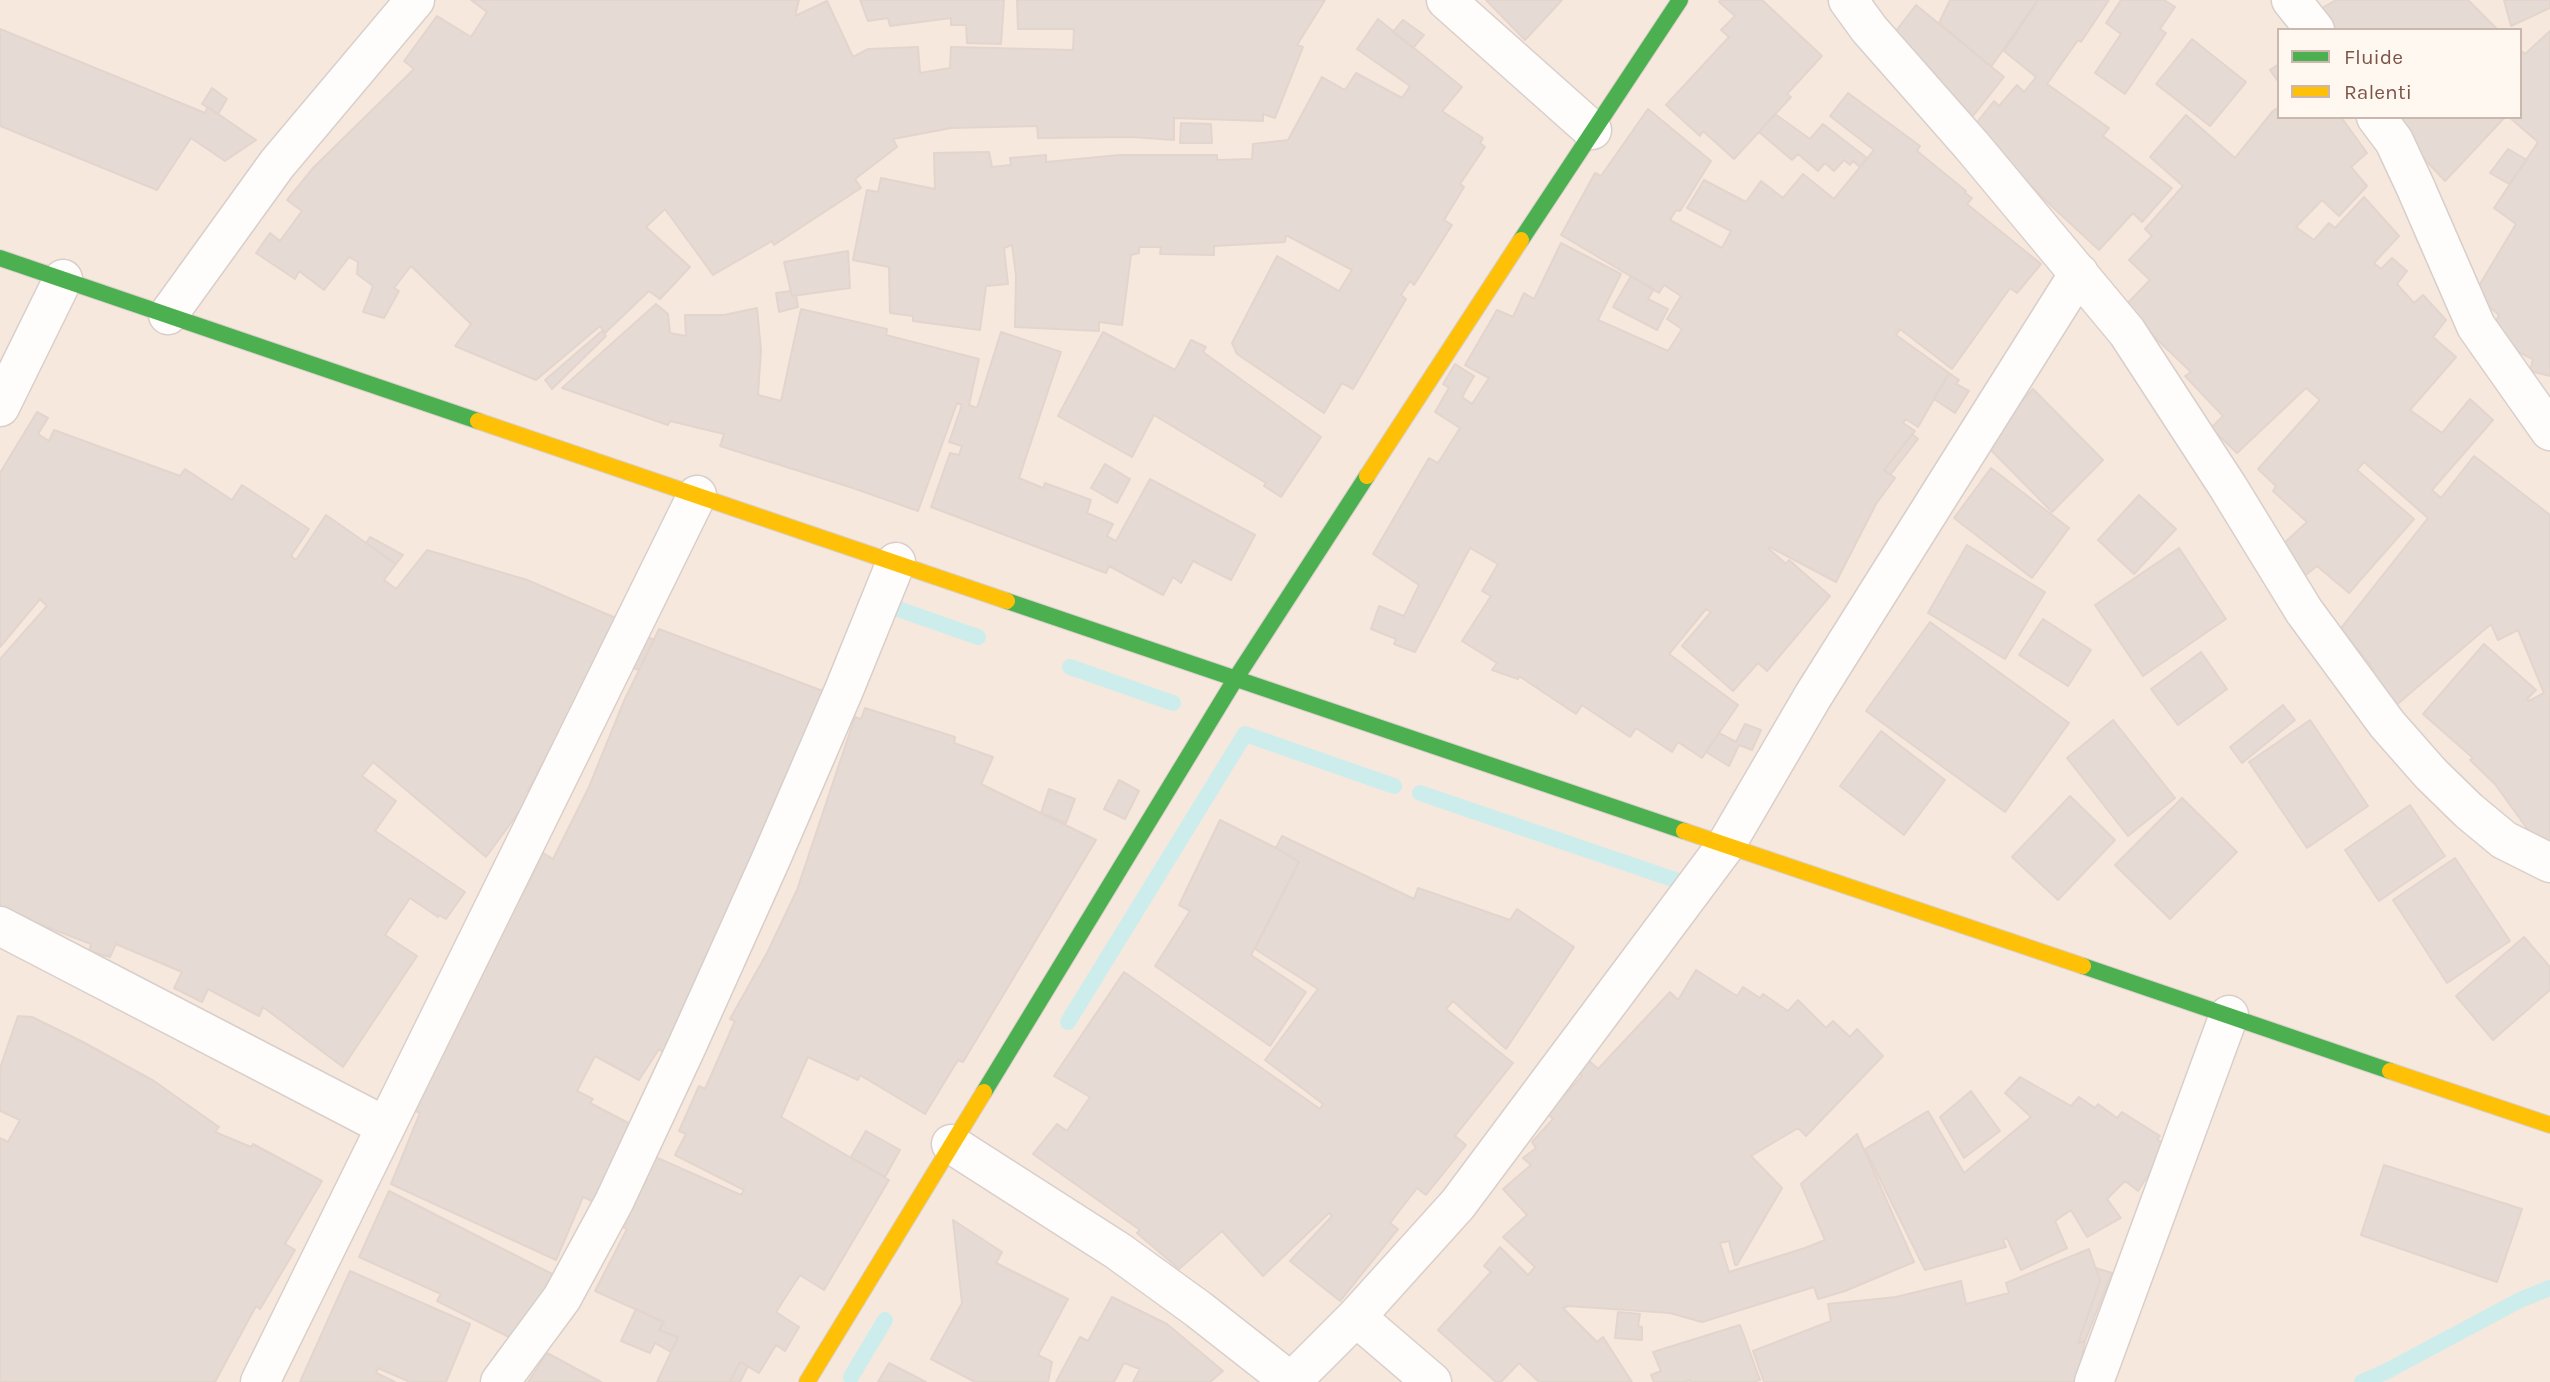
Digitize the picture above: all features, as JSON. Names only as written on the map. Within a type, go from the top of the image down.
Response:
[{"type":"street","points":[[168,315],[277,164],[415,0]]},
{"type":"street","points":[[1446,0],[1592,130]]},
{"type":"street","points":[[807,1382],[1236,678],[1592,130],[1680,0]]},
{"type":"street","points":[[1849,0],[1869,29],[1972,146],[2127,332],[2235,497],[2304,611],[2388,724],[2431,774],[2469,811],[2504,840],[2550,863]]},
{"type":"street","points":[[2291,0],[2313,28]]},
{"type":"street","points":[[2378,119],[2394,141],[2476,326],[2550,431]]},
{"type":"street","points":[[0,258],[2550,1125]]},
{"type":"street","points":[[951,1144],[1118,1251],[1291,1382],[1356,1317],[1458,1204],[1726,845],[1813,696],[2079,273]]},
{"type":"street","points":[[0,407],[63,279]]},
{"type":"street","points":[[260,1382],[696,495]]},
{"type":"street","points":[[500,1382],[562,1298],[614,1202],[771,859],[896,562]]},
{"type":"street","points":[[0,926],[385,1126]]},
{"type":"street","points":[[2094,1382],[2229,1015]]},
{"type":"street","points":[[1356,1317],[1432,1382]]},
{"type":"shaded area","points":[[0,0],[2550,0],[2550,1382],[0,1382]]},
{"type":"building","points":[[471,0],[799,0],[795,16],[827,1],[853,57],[868,49],[918,47],[920,73],[950,68],[951,47],[1073,50],[1074,29],[1018,29],[1017,0],[1325,0],[1297,45],[1303,47],[1275,118],[1263,114],[1263,121],[1174,118],[1174,140],[1132,137],[1038,138],[1037,126],[951,128],[893,139],[897,147],[855,179],[861,188],[774,245],[772,241],[713,275],[665,209],[646,227],[690,267],[660,299],[649,291],[605,333],[600,326],[536,380],[455,346],[471,324],[411,266],[394,288],[399,291],[384,318],[363,312],[373,286],[357,274],[358,262],[349,257],[324,290],[299,271],[295,279],[256,253],[270,233],[280,241],[302,211],[287,200],[314,167],[414,69],[404,61],[437,16],[471,37],[487,12]]},
{"type":"building","points":[[860,0],[1004,0],[1001,44],[967,43],[966,25],[951,25],[951,18],[890,26],[888,18],[868,21]]},
{"type":"building","points":[[1486,0],[1562,0],[1525,40]]},
{"type":"building","points":[[1720,0],[1762,0],[1822,56],[1787,94],[1791,97],[1734,159],[1703,131],[1700,136],[1666,105],[1729,37],[1721,30],[1735,16]]},
{"type":"building","points":[[1950,0],[2038,0],[1991,67],[1939,23]]},
{"type":"building","points":[[2038,0],[2109,0],[2081,42],[2078,40],[2047,84],[2109,128],[2103,136],[2172,188],[2142,222],[2133,213],[2099,250],[2045,200],[1974,126],[1994,101],[1999,106],[2017,85],[2024,92],[2036,77],[2004,51]]},
{"type":"building","points":[[2121,0],[2164,0],[2175,7],[2160,29],[2166,33],[2125,94],[2095,73],[2121,34],[2106,23]]},
{"type":"building","points":[[2336,0],[2468,0],[2496,28],[2327,28],[2317,11]]},
{"type":"building","points":[[2504,0],[2550,0],[2550,8],[2511,26]]},
{"type":"building","points":[[1916,5],[2004,77],[1969,121],[1885,45]]},
{"type":"building","points":[[1378,19],[1462,87],[1442,111],[1483,138],[1480,143],[1485,147],[1460,184],[1464,187],[1444,220],[1452,225],[1414,285],[1410,281],[1401,295],[1406,299],[1353,389],[1342,383],[1324,413],[1237,354],[1232,343],[1277,256],[1339,291],[1352,270],[1286,235],[1285,242],[1214,246],[1214,255],[1160,254],[1161,247],[1139,247],[1139,253],[1131,255],[1122,325],[1099,322],[1099,331],[1015,327],[1016,275],[1012,245],[1004,248],[1008,284],[986,286],[980,330],[913,321],[913,316],[890,313],[889,267],[853,260],[867,190],[878,192],[881,178],[935,189],[934,153],[989,152],[992,167],[1011,165],[1010,158],[1046,155],[1046,162],[1120,155],[1217,155],[1217,160],[1252,159],[1253,144],[1288,140],[1322,77],[1345,90],[1356,73],[1402,98],[1410,86],[1357,49]]},
{"type":"building","points":[[1403,20],[1424,35],[1413,48],[1393,32]]},
{"type":"building","points":[[0,29],[205,113],[208,107],[256,140],[225,161],[191,138],[157,190],[0,126]]},
{"type":"building","points":[[2550,31],[2550,376],[2530,371],[2533,359],[2488,338],[2499,315],[2474,294],[2516,224],[2494,208],[2538,142],[2511,119],[2522,119],[2522,52],[2525,54]]},
{"type":"building","points":[[2192,39],[2246,82],[2210,126],[2156,84]]},
{"type":"building","points":[[2277,65],[2277,80],[2270,70]]},
{"type":"building","points":[[212,88],[227,99],[218,114],[202,104]]},
{"type":"building","points":[[1848,93],[1920,146],[1917,151],[1972,198],[1967,204],[2041,264],[2017,293],[2010,288],[1952,369],[1900,329],[1896,335],[1949,373],[1918,427],[1906,419],[1903,423],[1915,431],[1884,470],[1895,478],[1876,504],[1836,582],[1770,547],[1786,564],[1789,560],[1830,596],[1767,671],[1758,663],[1733,691],[1682,646],[1711,612],[1706,609],[1669,654],[1738,705],[1702,758],[1678,742],[1672,752],[1636,728],[1630,737],[1582,705],[1576,714],[1519,676],[1518,679],[1492,670],[1497,663],[1462,641],[1491,596],[1482,591],[1498,564],[1470,548],[1415,652],[1394,644],[1396,639],[1371,629],[1379,606],[1404,616],[1419,585],[1373,554],[1429,458],[1438,463],[1460,428],[1435,412],[1449,388],[1443,384],[1455,364],[1474,376],[1462,397],[1472,404],[1489,378],[1465,365],[1497,310],[1513,317],[1524,293],[1534,299],[1561,243],[1621,274],[1598,320],[1668,351],[1682,329],[1667,319],[1681,296],[1664,285],[1659,293],[1561,235],[1595,173],[1601,176],[1648,109],[1711,161],[1680,211],[1676,210],[1670,220],[1722,248],[1731,231],[1687,208],[1704,180],[1746,202],[1761,181],[1783,198],[1803,174],[1834,199],[1874,150],[1830,116]]},
{"type":"building","points":[[2277,108],[2277,119],[2342,119],[2367,153],[2351,167],[2367,186],[2339,216],[2322,200],[2296,227],[2314,240],[2329,223],[2335,228],[2364,197],[2399,236],[2374,263],[2381,269],[2392,258],[2407,271],[2397,284],[2414,303],[2423,295],[2446,320],[2433,337],[2456,357],[2410,410],[2442,433],[2470,399],[2493,420],[2432,490],[2441,498],[2474,456],[2550,515],[2550,854],[2536,841],[2495,784],[2470,760],[2473,758],[2423,714],[2484,644],[2536,690],[2527,699],[2529,701],[2544,693],[2518,630],[2498,640],[2491,624],[2394,707],[2368,676],[2374,670],[2341,628],[2428,518],[2364,462],[2357,470],[2414,519],[2349,593],[2317,566],[2302,578],[2279,548],[2307,522],[2273,491],[2276,486],[2258,469],[2320,400],[2306,388],[2237,453],[2211,428],[2223,416],[2185,376],[2191,372],[2142,325],[2120,311],[2150,280],[2129,260],[2152,236],[2145,229],[2183,186],[2150,157],[2186,115],[2235,158]]},
{"type":"building","points":[[1775,114],[1810,139],[1823,124],[1867,158],[1860,167],[1853,161],[1850,165],[1844,160],[1834,171],[1825,163],[1818,171],[1798,154],[1792,160],[1759,132]]},
{"type":"building","points":[[2387,119],[2503,119],[2445,181]]},
{"type":"building","points":[[1181,123],[1211,124],[1212,143],[1180,143]]},
{"type":"building","points":[[2508,149],[2527,160],[2509,184],[2490,173]]},
{"type":"building","points":[[848,251],[850,288],[792,296],[784,262]]},
{"type":"building","points":[[1631,276],[1654,289],[1648,299],[1668,309],[1657,330],[1613,307]]},
{"type":"building","points":[[791,291],[792,296],[796,295],[798,307],[779,312],[776,293]]},
{"type":"building","points":[[656,304],[668,314],[670,333],[686,336],[685,315],[724,315],[757,308],[761,350],[758,395],[781,401],[801,309],[887,329],[886,335],[979,359],[969,405],[977,408],[1001,332],[1061,352],[1019,478],[1043,488],[1045,483],[1091,500],[1087,513],[1113,524],[1107,536],[1116,541],[1150,479],[1255,535],[1231,580],[1193,561],[1181,583],[1173,577],[1163,595],[1109,566],[1106,573],[931,507],[950,453],[959,455],[962,446],[949,442],[962,405],[957,403],[918,511],[720,446],[724,434],[670,421],[668,425],[562,388]]},
{"type":"building","points":[[602,331],[606,336],[552,389],[545,380]]},
{"type":"building","points":[[1103,332],[1175,370],[1191,340],[1206,347],[1203,352],[1321,437],[1281,497],[1264,486],[1266,483],[1154,415],[1132,457],[1058,416]]},
{"type":"building","points":[[1949,373],[1959,380],[1956,384],[1969,391],[1955,413],[1934,399]]},
{"type":"building","points":[[2033,389],[2103,460],[2052,512],[1982,441]]},
{"type":"building","points":[[37,412],[48,418],[38,434],[49,441],[54,430],[180,476],[185,469],[232,500],[242,485],[309,529],[291,556],[296,560],[326,515],[396,564],[384,580],[396,589],[427,550],[527,580],[618,619],[554,755],[548,753],[528,791],[532,794],[486,857],[373,762],[362,776],[396,801],[375,831],[465,892],[446,919],[439,915],[438,917],[410,898],[385,935],[417,956],[343,1067],[263,1007],[259,1016],[208,989],[202,1002],[174,988],[182,972],[116,944],[110,957],[89,951],[91,944],[0,909],[0,659],[47,606],[40,599],[0,647],[0,473]]},
{"type":"building","points":[[1912,434],[1918,439],[1890,475],[1884,470]]},
{"type":"building","points":[[1105,464],[1130,479],[1117,503],[1091,488]]},
{"type":"building","points":[[1991,468],[2069,528],[2032,578],[1954,518]]},
{"type":"building","points":[[2139,495],[2176,529],[2134,574],[2098,540]]},
{"type":"building","points":[[370,537],[403,555],[396,564],[366,543]]},
{"type":"building","points":[[1967,545],[2045,592],[2005,659],[1928,613]]},
{"type":"building","points":[[2179,548],[2226,619],[2143,676],[2095,605]]},
{"type":"building","points":[[2043,619],[2091,650],[2068,686],[2019,655]]},
{"type":"building","points":[[1930,622],[2069,723],[2005,812],[1866,711]]},
{"type":"building","points":[[659,629],[823,691],[663,1052],[659,1049],[639,1080],[595,1056],[577,1091],[593,1099],[590,1103],[636,1127],[601,1205],[583,1197],[556,1260],[391,1184],[420,1113],[406,1107],[515,886],[524,892],[543,853],[553,859],[589,787],[624,701]]},
{"type":"building","points":[[631,630],[654,640],[639,670],[618,662]]},
{"type":"building","points":[[2201,652],[2227,689],[2178,725],[2151,689]]},
{"type":"building","points":[[2283,705],[2295,720],[2242,763],[2230,747]]},
{"type":"building","points":[[865,708],[955,737],[954,743],[993,757],[981,784],[1096,840],[963,1062],[958,1060],[925,1114],[860,1075],[858,1080],[808,1057],[781,1117],[889,1180],[824,1290],[800,1275],[776,1312],[799,1327],[785,1351],[776,1345],[759,1373],[740,1362],[730,1382],[657,1382],[678,1337],[659,1330],[664,1322],[595,1291],[627,1229],[621,1226],[653,1156],[741,1195],[744,1190],[675,1155],[686,1134],[679,1131],[699,1086],[705,1089],[735,1021],[730,1019],[767,953],[797,890],[855,717],[861,719]]},
{"type":"building","points":[[2113,720],[2175,798],[2128,836],[2067,758]]},
{"type":"building","points":[[2310,720],[2368,806],[2307,848],[2249,762]]},
{"type":"building","points":[[1745,724],[1761,730],[1752,750],[1739,745],[1729,766],[1706,752],[1719,733],[1736,742]]},
{"type":"building","points":[[1881,731],[1945,780],[1904,835],[1840,786]]},
{"type":"building","points":[[1119,780],[1139,791],[1125,819],[1104,809]]},
{"type":"building","points":[[1049,789],[1075,799],[1066,823],[1041,813]]},
{"type":"building","points":[[2070,796],[2115,840],[2058,900],[2012,857]]},
{"type":"building","points":[[2182,798],[2237,852],[2170,919],[2115,865]]},
{"type":"building","points":[[2410,805],[2445,856],[2379,901],[2345,850]]},
{"type":"building","points":[[1220,820],[1299,862],[1251,955],[1306,992],[1270,1046],[1155,966],[1190,911],[1179,905]]},
{"type":"building","points":[[1282,836],[1414,899],[1418,888],[1510,920],[1517,909],[1574,947],[1506,1049],[1453,1001],[1446,1009],[1513,1063],[1455,1136],[1466,1145],[1426,1195],[1417,1188],[1390,1223],[1398,1229],[1340,1301],[1290,1261],[1332,1216],[1329,1213],[1263,1276],[1222,1231],[1179,1269],[1137,1233],[1140,1230],[1033,1154],[1057,1124],[1067,1131],[1090,1097],[1054,1076],[1124,972],[1320,1109],[1323,1104],[1265,1060],[1318,989],[1255,949],[1299,862],[1276,848]]},
{"type":"building","points":[[2455,858],[2510,941],[2447,983],[2393,900]]},
{"type":"building","points":[[2524,937],[2550,967],[2550,990],[2493,1040],[2456,996]]},
{"type":"building","points":[[1696,970],[1737,996],[1743,987],[1760,998],[1763,994],[1788,1011],[1798,1000],[1826,1028],[1833,1021],[1850,1037],[1857,1029],[1883,1056],[1806,1136],[1798,1128],[1751,1156],[1782,1188],[1737,1265],[1729,1241],[1720,1243],[1729,1272],[1825,1240],[1801,1184],[1857,1134],[1914,1262],[1845,1291],[1818,1299],[1814,1287],[1702,1322],[1670,1313],[1568,1306],[1563,1308],[1597,1342],[1603,1337],[1632,1382],[1539,1382],[1519,1363],[1501,1382],[1496,1382],[1438,1330],[1491,1272],[1484,1266],[1500,1247],[1528,1275],[1535,1267],[1503,1237],[1527,1215],[1503,1189],[1531,1165],[1523,1158],[1536,1148],[1532,1142],[1553,1119],[1547,1113],[1582,1076],[1574,1068],[1585,1057],[1598,1069],[1670,992],[1678,1000]]},
{"type":"building","points":[[18,1016],[32,1017],[81,1041],[154,1081],[219,1127],[215,1132],[251,1147],[253,1144],[322,1181],[285,1244],[295,1250],[260,1309],[256,1306],[215,1382],[0,1382],[0,1138],[8,1142],[20,1120],[0,1111],[0,1068]]},
{"type":"building","points":[[2020,1077],[2071,1106],[2079,1097],[2095,1108],[2098,1104],[2117,1118],[2122,1112],[2160,1136],[2157,1139],[2167,1146],[2138,1191],[2125,1181],[2107,1199],[2121,1218],[2087,1237],[2071,1210],[2055,1221],[2067,1248],[2021,1270],[2007,1238],[2003,1240],[2006,1247],[1925,1270],[1865,1149],[1928,1111],[1964,1173],[2031,1117],[2005,1093]]},
{"type":"building","points":[[1971,1091],[2000,1131],[1964,1158],[1940,1117]]},
{"type":"building","points":[[866,1131],[900,1150],[885,1177],[851,1157]]},
{"type":"building","points":[[2384,1165],[2522,1209],[2497,1282],[2361,1235]]},
{"type":"building","points":[[389,1191],[554,1275],[519,1342],[437,1301],[441,1294],[359,1257]]},
{"type":"building","points":[[953,1220],[1002,1252],[996,1263],[1068,1299],[1038,1355],[1052,1362],[1048,1382],[975,1382],[931,1359],[962,1303]]},
{"type":"building","points":[[2089,1249],[2100,1281],[2078,1343],[2085,1341],[2077,1382],[1764,1382],[1753,1351],[1831,1321],[1828,1304],[1896,1297],[1961,1281],[1966,1304],[2009,1293],[2006,1283]]},
{"type":"building","points":[[2096,1268],[2112,1273],[2085,1341],[2078,1343],[2100,1281]]},
{"type":"building","points":[[350,1271],[470,1324],[446,1382],[410,1382],[378,1368],[376,1373],[395,1382],[300,1382]]},
{"type":"building","points":[[1112,1297],[1167,1324],[1223,1371],[1210,1382],[1133,1382],[1140,1369],[1124,1363],[1114,1382],[1056,1382],[1080,1337],[1088,1341]]},
{"type":"building","points":[[636,1309],[664,1322],[659,1330],[678,1337],[671,1352],[655,1343],[650,1353],[621,1341]]},
{"type":"building","points":[[1618,1312],[1640,1314],[1638,1326],[1642,1327],[1642,1340],[1615,1338]]},
{"type":"building","points":[[1740,1325],[1760,1380],[1654,1382],[1651,1375],[1661,1371],[1653,1352]]},
{"type":"building","points":[[547,1353],[601,1382],[528,1382]]},
{"type":"building","points":[[740,1362],[748,1366],[740,1382],[730,1382]]},
{"type":"building","points":[[889,1363],[926,1382],[878,1382]]},
{"type":"waterway","points":[[878,602],[978,637]]},
{"type":"waterway","points":[[1070,667],[1173,703]]},
{"type":"waterway","points":[[1068,1022],[1245,734],[1394,786]]},
{"type":"waterway","points":[[1420,793],[1696,887]]},
{"type":"waterway","points":[[2362,1382],[2520,1300],[2550,1288]]},
{"type":"waterway","points":[[851,1377],[885,1320]]},
{"type":"traffic: fast","points":[[1521,240],[1680,0]]},
{"type":"traffic: fast","points":[[0,258],[478,421]]},
{"type":"traffic: fast","points":[[984,1092],[1236,678],[1367,476]]},
{"type":"traffic: fast","points":[[1007,601],[1684,831]]},
{"type":"traffic: fast","points":[[2083,966],[2390,1071]]},
{"type":"traffic: slow","points":[[1367,476],[1521,240]]},
{"type":"traffic: slow","points":[[478,421],[1007,601]]},
{"type":"traffic: slow","points":[[1684,831],[2083,966]]},
{"type":"traffic: slow","points":[[2390,1071],[2550,1125]]},
{"type":"traffic: slow","points":[[807,1382],[984,1092]]}]
